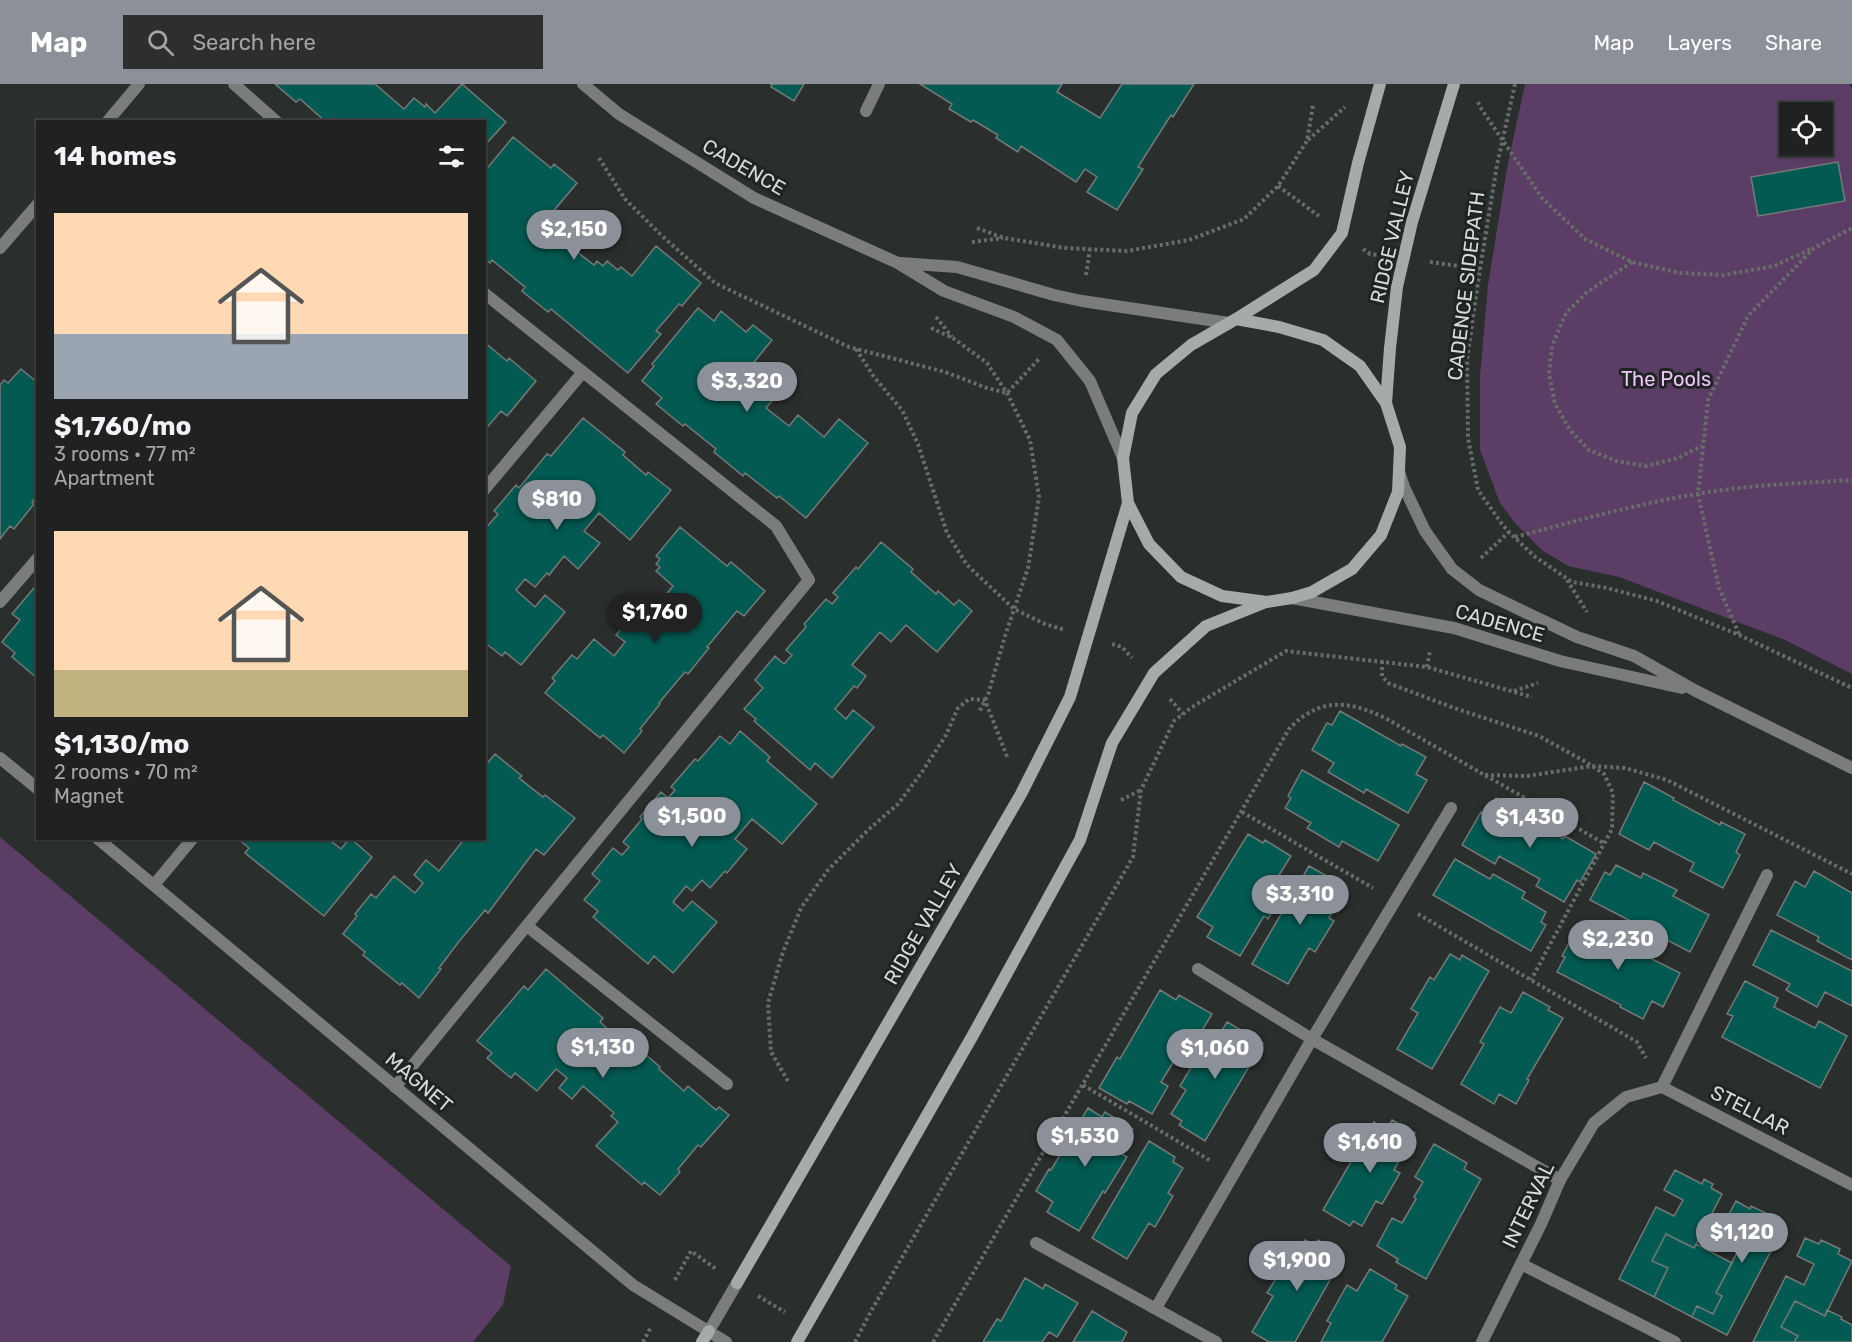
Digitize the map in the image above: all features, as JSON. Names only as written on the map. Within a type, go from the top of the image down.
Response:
[{"type":"main road","points":[[1268,602],[1222,596],[1181,577],[1149,544],[1128,504],[1123,458],[1132,413],[1156,374],[1191,345],[1314,270],[1342,233],[1380,84]]},
{"type":"main road","name":"RIDGE VALLEY","points":[[1386,403],[1397,287],[1412,222],[1454,84]]},
{"type":"main road","points":[[797,1342],[968,1046],[1080,840],[1112,743],[1154,672],[1206,626],[1268,602],[1312,592],[1352,569],[1381,535],[1398,492],[1400,447],[1386,403],[1360,366],[1323,340],[1279,327],[1233,321]]},
{"type":"main road","name":"RIDGE VALLEY","points":[[737,1283],[1022,794],[1070,697],[1128,504]]},
{"type":"street","points":[[109,120],[139,84]]},
{"type":"street","points":[[234,84],[275,120]]},
{"type":"street","name":"CADENCE","points":[[583,84],[619,114],[754,198],[898,263],[944,291],[1014,317],[1057,340],[1090,381],[1123,458]]},
{"type":"street","points":[[866,111],[879,84]]},
{"type":"street","points":[[0,248],[36,206]]},
{"type":"street","name":"CADENCE","points":[[898,263],[957,267],[1054,295],[1233,321]]},
{"type":"street","points":[[395,1087],[809,580],[776,526],[486,295]]},
{"type":"street","points":[[486,488],[583,372]]},
{"type":"street","name":"CADENCE","points":[[1398,470],[1425,531],[1452,569],[1479,590],[1577,637],[1634,656],[1696,691],[1852,768]]},
{"type":"street","points":[[0,602],[36,560]]},
{"type":"street","name":"CADENCE","points":[[1292,598],[1454,628],[1560,661],[1696,691]]},
{"type":"street","points":[[0,758],[36,787]]},
{"type":"street","points":[[1156,1308],[1312,1039],[1451,808]]},
{"type":"street","name":"MAGNET","points":[[99,840],[633,1285],[706,1336],[726,1342]]},
{"type":"street","points":[[154,885],[191,840]]},
{"type":"street","points":[[1662,1087],[1767,875]]},
{"type":"street","points":[[527,926],[727,1084]]},
{"type":"street","points":[[1198,969],[1312,1039],[1560,1180]]},
{"type":"street","name":"INTERVAL","points":[[1482,1342],[1541,1224],[1560,1180],[1594,1123],[1626,1097],[1662,1087]]},
{"type":"street","name":"STELLAR","points":[[1662,1087],[1852,1185]]},
{"type":"street","points":[[1036,1243],[1216,1342]]},
{"type":"street","points":[[1521,1264],[1675,1342]]},
{"type":"street","name":"RIDGE VALLEY","points":[[706,1336],[737,1283]]},
{"type":"path","name":"CADENCE SIDEPATH","points":[[1515,84],[1497,165],[1467,359],[1468,438],[1478,490],[1502,524],[1534,556],[1572,582],[1657,601],[1739,635],[1852,688]]},
{"type":"path","points":[[1476,95],[1480,107],[1542,198],[1585,238],[1632,262],[1680,273],[1724,275],[1774,266],[1852,228]]},
{"type":"path","points":[[1307,141],[1313,105]]},
{"type":"path","points":[[977,228],[1004,238],[1065,248],[1127,251],[1189,240],[1244,219],[1278,186],[1307,141],[1346,105]]},
{"type":"path","points":[[599,158],[625,199],[715,283],[849,347],[945,372],[1007,393]]},
{"type":"path","points":[[1278,186],[1370,254],[1480,269]]},
{"type":"path","points":[[1739,635],[1719,588],[1698,494],[1708,400],[1748,315],[1814,248]]},
{"type":"path","points":[[1632,262],[1587,292],[1566,313],[1552,346],[1549,374],[1555,404],[1570,430],[1589,450],[1616,461],[1646,466],[1678,458],[1703,446]]},
{"type":"path","points":[[931,328],[953,338],[987,363],[1007,393],[1030,440],[1039,497],[1028,568],[985,700],[979,712]]},
{"type":"path","points":[[856,348],[874,377],[903,410],[918,444],[947,533],[967,565],[1014,609]]},
{"type":"path","points":[[1515,537],[1626,509],[1698,494],[1785,484],[1852,480]]},
{"type":"path","points":[[855,1342],[1133,857],[1142,790],[1174,721],[1192,707],[1286,651],[1427,667],[1532,697]]},
{"type":"path","points":[[1382,661],[1382,676],[1388,683],[1539,736],[1604,774],[1613,793],[1612,829],[1531,980]]},
{"type":"path","points":[[788,1081],[771,1052],[768,1003],[783,952],[801,908],[828,870],[898,804],[946,735],[958,708],[969,699],[985,700]]},
{"type":"path","points":[[985,700],[1022,794]]},
{"type":"path","points":[[933,1342],[1289,729],[1307,714],[1332,704],[1362,707],[1387,719],[1605,844]]},
{"type":"path","points":[[1485,775],[1527,776],[1592,766],[1625,768],[1667,780],[1852,874]]},
{"type":"path","points":[[1241,812],[1637,1042],[1662,1087]]},
{"type":"path","points":[[1083,1085],[1234,1174]]},
{"type":"green space","name":"The Pools","points":[[1525,84],[1849,84],[1852,88],[1852,674],[1785,640],[1619,577],[1568,566],[1542,550],[1516,524],[1500,503],[1480,450],[1480,376],[1488,285],[1507,168]]},
{"type":"green space","points":[[0,837],[511,1266],[503,1305],[473,1342],[0,1342]]},
{"type":"building","points":[[275,84],[375,84],[404,109],[414,98],[425,107],[426,104],[435,113],[462,84],[506,122],[486,144],[486,120],[324,120],[300,99],[296,102]]},
{"type":"building","points":[[770,84],[804,84],[794,101],[771,87]]},
{"type":"building","points":[[920,84],[1062,84],[1057,92],[1100,118],[1122,84],[1194,84],[1138,167],[1143,169],[1117,210],[1087,192],[1097,177],[1085,169],[1076,182],[1021,146],[1018,152],[996,138],[998,135],[949,109],[952,104]]},
{"type":"building","points":[[513,137],[551,168],[554,164],[577,183],[551,214],[558,220],[561,217],[578,231],[567,244],[594,265],[597,261],[603,266],[607,261],[618,270],[621,267],[632,276],[656,246],[701,283],[682,306],[679,304],[656,331],[661,334],[628,373],[551,309],[548,312],[522,291],[525,287],[492,260],[490,263],[486,260],[486,170]]},
{"type":"building","points":[[1838,162],[1845,201],[1758,216],[1751,177]]},
{"type":"building","points":[[698,308],[714,321],[721,311],[746,332],[753,325],[772,340],[746,372],[776,396],[766,408],[789,426],[798,415],[824,437],[839,419],[868,443],[806,518],[745,473],[743,476],[714,452],[716,449],[656,404],[662,398],[642,381],[654,366],[652,364]]},
{"type":"building","points":[[486,344],[507,361],[509,358],[536,381],[507,416],[501,411],[486,429]]},
{"type":"building","points":[[21,369],[36,381],[36,497],[32,502],[34,504],[14,529],[10,526],[0,539],[0,385],[4,380],[8,383]]},
{"type":"building","points":[[583,418],[625,452],[623,455],[646,475],[648,472],[671,490],[630,540],[599,513],[584,531],[600,543],[578,569],[564,556],[549,575],[547,573],[535,587],[525,579],[516,590],[535,607],[545,595],[565,612],[521,665],[505,652],[502,656],[486,644],[486,528],[498,514],[494,511],[516,485],[519,488],[547,454],[551,456]]},
{"type":"building","points":[[680,527],[727,566],[731,562],[765,591],[744,616],[737,611],[688,674],[685,672],[659,703],[640,729],[642,731],[624,753],[603,735],[600,738],[545,693],[555,681],[552,678],[572,655],[577,659],[594,639],[614,656],[625,642],[616,635],[628,621],[640,631],[666,601],[663,598],[673,586],[656,571],[660,567],[656,564],[660,559],[656,556]]},
{"type":"building","points":[[881,542],[913,569],[911,572],[936,594],[938,591],[954,605],[959,600],[972,611],[937,652],[906,625],[891,642],[880,632],[852,665],[866,676],[857,688],[854,686],[835,709],[846,719],[853,710],[874,727],[832,778],[815,763],[810,770],[754,721],[756,719],[744,709],[763,688],[755,680],[775,656],[784,664],[792,655],[786,650],[806,627],[804,624],[826,599],[832,604],[838,597],[833,593]]},
{"type":"building","points":[[34,588],[36,590],[36,677],[12,657],[15,653],[2,642],[20,620],[12,614]]},
{"type":"building","points":[[1340,711],[1401,746],[1402,744],[1426,757],[1416,774],[1427,780],[1408,813],[1366,789],[1364,793],[1328,772],[1334,763],[1312,750],[1327,723],[1332,725]]},
{"type":"building","points":[[740,731],[770,757],[767,761],[817,804],[782,844],[752,819],[735,839],[747,849],[727,873],[725,871],[710,888],[702,880],[692,891],[686,886],[673,902],[683,911],[692,901],[717,922],[673,973],[654,956],[648,964],[593,917],[598,911],[584,900],[600,881],[592,874],[613,848],[622,855],[629,847],[623,842],[661,792],[668,798],[675,790],[671,787],[695,759],[698,761],[720,736],[730,744]]},
{"type":"building","points":[[495,754],[522,776],[519,778],[575,818],[544,855],[536,849],[488,913],[485,910],[457,944],[419,998],[363,955],[365,952],[343,934],[371,894],[376,898],[394,876],[415,893],[423,883],[414,875],[426,860],[439,871],[463,840],[486,840],[486,765]]},
{"type":"building","points":[[1302,770],[1399,825],[1378,861],[1342,841],[1339,847],[1307,828],[1311,823],[1285,808],[1291,798],[1288,796]]},
{"type":"building","points":[[1644,782],[1720,825],[1721,822],[1745,834],[1736,852],[1740,855],[1723,888],[1690,871],[1694,863],[1654,842],[1649,850],[1619,834]]},
{"type":"building","points":[[1496,798],[1516,810],[1515,812],[1563,839],[1565,836],[1596,854],[1580,882],[1577,880],[1564,902],[1536,886],[1540,879],[1499,856],[1495,864],[1462,845],[1481,812],[1486,815]]},
{"type":"building","points":[[1248,834],[1263,843],[1265,840],[1291,856],[1279,875],[1290,882],[1268,919],[1264,916],[1240,956],[1207,937],[1213,927],[1197,917]]},
{"type":"building","points":[[239,840],[330,840],[341,849],[348,840],[352,840],[372,857],[324,916],[245,853],[249,848]]},
{"type":"building","points":[[1455,859],[1490,879],[1493,874],[1525,892],[1522,898],[1546,912],[1541,922],[1546,925],[1531,951],[1433,895]]},
{"type":"building","points":[[1616,865],[1641,878],[1643,873],[1677,890],[1673,896],[1709,915],[1690,952],[1590,900],[1605,872],[1610,875]]},
{"type":"building","points":[[1309,866],[1336,881],[1333,887],[1343,892],[1329,918],[1334,921],[1315,952],[1309,948],[1288,984],[1252,964]]},
{"type":"building","points":[[1814,871],[1852,893],[1852,960],[1817,941],[1819,937],[1777,915],[1795,881],[1805,887]]},
{"type":"building","points":[[1577,928],[1599,939],[1605,929],[1652,954],[1650,958],[1680,973],[1663,1007],[1652,1001],[1643,1019],[1557,972],[1565,957],[1562,956]]},
{"type":"building","points":[[1771,930],[1852,971],[1852,1006],[1825,992],[1817,1007],[1786,990],[1790,984],[1753,965]]},
{"type":"building","points":[[1450,954],[1460,960],[1462,955],[1489,971],[1432,1069],[1397,1049],[1418,1013],[1411,1009],[1430,977],[1434,980]]},
{"type":"building","points":[[546,969],[603,1018],[600,1022],[620,1040],[624,1036],[684,1091],[688,1086],[716,1110],[719,1107],[729,1115],[701,1147],[698,1145],[678,1169],[680,1172],[660,1195],[644,1182],[642,1185],[596,1146],[618,1122],[611,1116],[614,1113],[583,1086],[572,1099],[559,1088],[567,1078],[556,1069],[537,1091],[515,1073],[511,1078],[487,1058],[492,1053],[477,1041],[524,986],[528,990]]},
{"type":"building","points":[[1745,981],[1778,998],[1774,1007],[1815,1028],[1819,1021],[1847,1036],[1820,1088],[1722,1037],[1733,1016],[1727,1014]]},
{"type":"building","points":[[1160,990],[1176,1000],[1179,995],[1212,1014],[1192,1047],[1185,1043],[1161,1082],[1168,1086],[1152,1114],[1129,1101],[1127,1104],[1099,1088],[1117,1057],[1120,1059]]},
{"type":"building","points":[[1523,992],[1550,1007],[1548,1010],[1563,1018],[1527,1079],[1529,1080],[1516,1104],[1499,1094],[1494,1104],[1461,1084],[1484,1044],[1480,1042],[1500,1007],[1511,1013]]},
{"type":"building","points":[[1227,1022],[1263,1043],[1205,1141],[1179,1125],[1182,1121],[1171,1114],[1186,1090],[1180,1086],[1199,1054],[1205,1058]]},
{"type":"building","points":[[1088,1108],[1102,1117],[1105,1112],[1133,1129],[1119,1152],[1127,1157],[1079,1231],[1047,1212],[1053,1202],[1036,1191]]},
{"type":"building","points":[[1392,1120],[1415,1133],[1394,1170],[1400,1173],[1382,1204],[1376,1201],[1362,1226],[1353,1221],[1350,1226],[1323,1210],[1374,1122],[1387,1130]]},
{"type":"building","points":[[1149,1141],[1175,1157],[1173,1162],[1183,1168],[1168,1193],[1173,1196],[1155,1227],[1149,1223],[1127,1259],[1092,1238]]},
{"type":"building","points":[[1434,1144],[1467,1163],[1464,1169],[1481,1179],[1426,1279],[1396,1262],[1398,1259],[1377,1246],[1392,1218],[1402,1223],[1416,1199],[1414,1197],[1423,1182],[1415,1177]]},
{"type":"building","points":[[1675,1170],[1702,1184],[1704,1179],[1713,1184],[1711,1188],[1722,1194],[1694,1248],[1666,1234],[1652,1261],[1668,1268],[1654,1297],[1619,1279],[1656,1207],[1674,1216],[1683,1200],[1664,1190]]},
{"type":"building","points":[[1736,1201],[1750,1209],[1751,1206],[1774,1217],[1773,1220],[1784,1226],[1727,1335],[1692,1317],[1697,1306],[1713,1314],[1722,1296],[1716,1293],[1743,1241],[1721,1229]]},
{"type":"building","points":[[1666,1234],[1694,1248],[1696,1244],[1732,1263],[1716,1293],[1722,1296],[1713,1314],[1697,1306],[1692,1317],[1654,1297],[1668,1268],[1652,1261]]},
{"type":"building","points":[[1805,1238],[1819,1244],[1821,1240],[1840,1249],[1838,1254],[1852,1261],[1825,1316],[1795,1301],[1781,1327],[1798,1336],[1794,1342],[1753,1342],[1786,1276],[1804,1285],[1814,1264],[1797,1256]]},
{"type":"building","points":[[1305,1240],[1315,1246],[1318,1240],[1344,1255],[1295,1342],[1269,1342],[1252,1332],[1273,1296],[1267,1293],[1287,1261],[1291,1263]]},
{"type":"building","points":[[1370,1269],[1397,1285],[1395,1289],[1408,1296],[1382,1342],[1321,1342],[1331,1323],[1327,1321],[1347,1285],[1357,1291]]},
{"type":"building","points":[[1025,1278],[1043,1289],[1045,1284],[1078,1303],[1057,1337],[1049,1332],[1042,1342],[983,1342],[997,1319],[1001,1321]]},
{"type":"building","points":[[1795,1301],[1825,1316],[1827,1310],[1842,1317],[1841,1319],[1852,1325],[1852,1342],[1794,1342],[1798,1336],[1781,1327]]},
{"type":"building","points":[[1092,1311],[1127,1332],[1122,1342],[1073,1342]]}]
